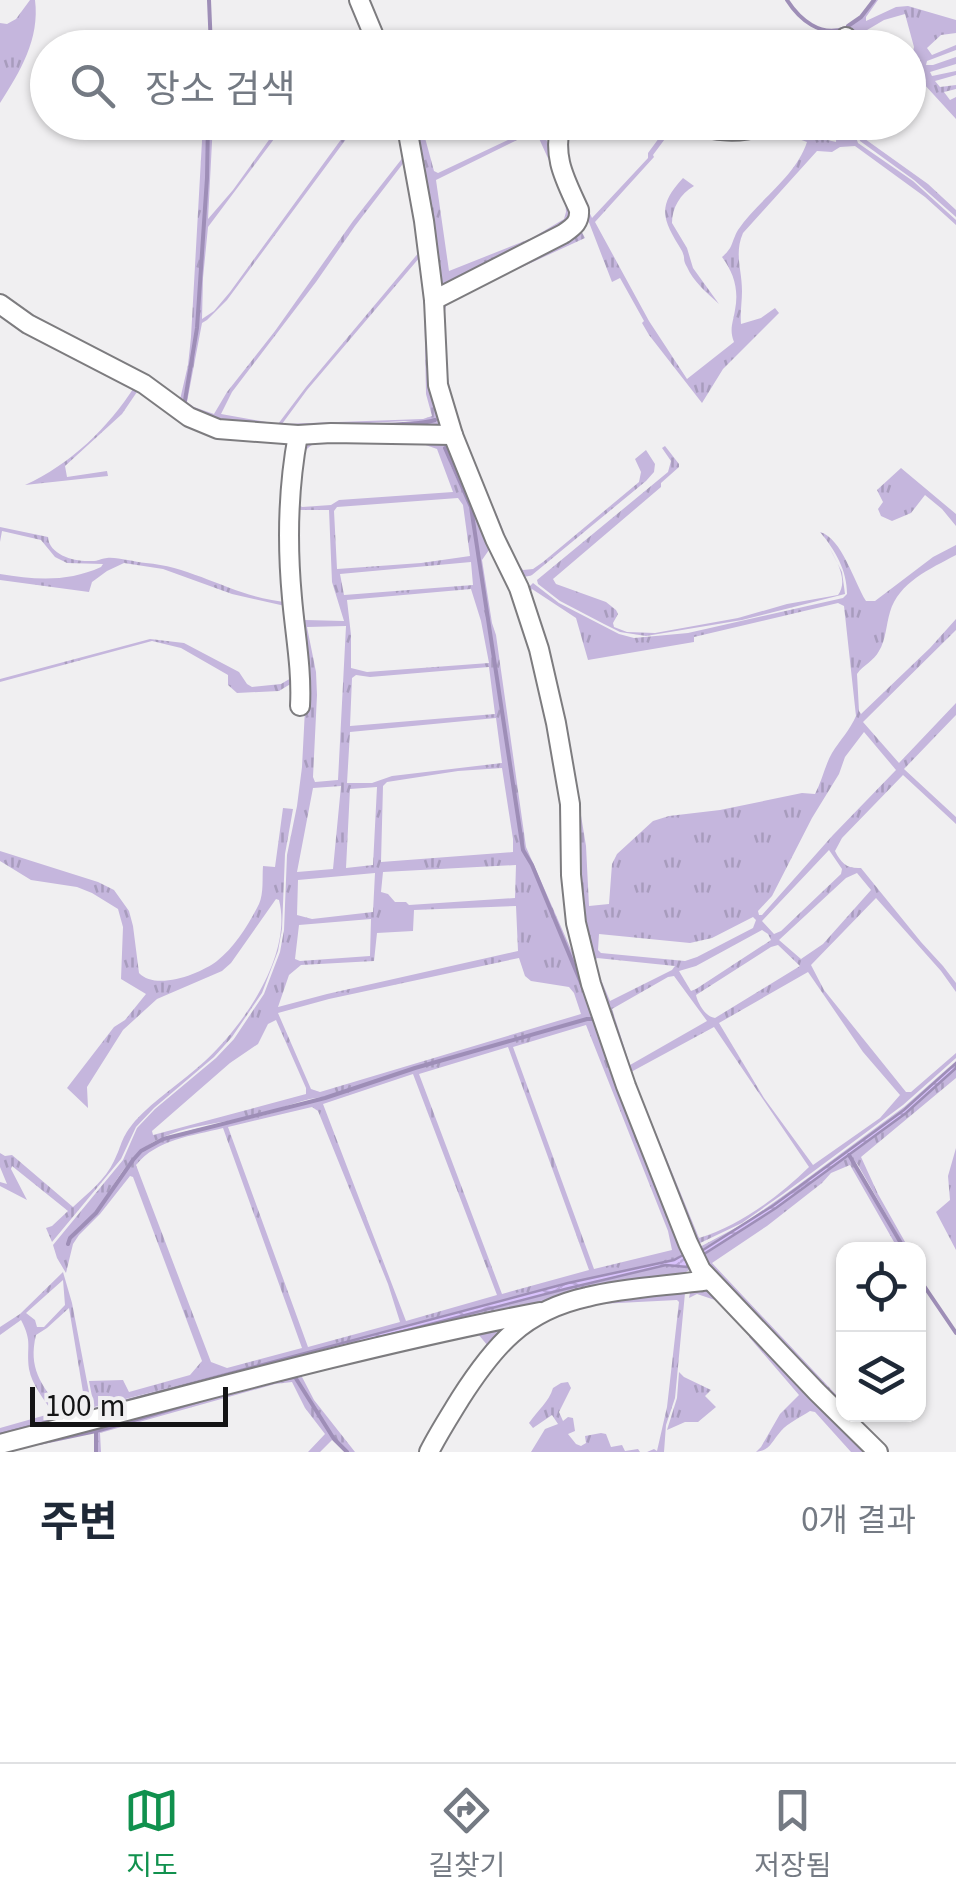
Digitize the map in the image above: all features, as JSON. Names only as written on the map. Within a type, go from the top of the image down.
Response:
[{"type":"street","points":[[360,0],[372,30]]},
{"type":"street","points":[[409,140],[434,300],[438,385],[453,436],[494,539],[519,588],[540,649],[566,776],[576,922],[591,984],[626,1086],[696,1260],[709,1280],[878,1452]]},
{"type":"street","points":[[434,300],[576,225],[579,210],[560,168],[558,140]]},
{"type":"street","points":[[0,304],[40,330],[144,384],[180,412],[218,430],[298,436],[453,436]]},
{"type":"street","points":[[298,436],[292,467],[290,541],[300,706]]},
{"type":"street","points":[[0,1444],[225,1385],[540,1312],[584,1297],[709,1280]]},
{"type":"street","points":[[429,1452],[476,1374],[511,1333],[540,1312]]},
{"type":"green space","points":[[30,0],[35,0],[30,44],[0,103],[0,23],[16,19]]},
{"type":"green space","points":[[878,0],[866,21],[896,7],[908,6],[956,20],[956,33],[941,35],[927,48],[932,55],[956,45],[956,50],[927,61],[926,65],[926,30],[909,30],[905,14],[867,30],[848,30]]},
{"type":"green space","points":[[956,57],[956,64],[930,72],[932,76],[956,71],[956,75],[935,81],[940,87],[956,85],[956,89],[944,92],[950,100],[956,97],[956,119],[926,86],[926,65]]},
{"type":"green space","points":[[202,140],[207,140],[196,328],[184,409],[202,418],[227,424],[292,429],[425,425],[434,421],[283,428],[204,416],[185,405],[198,328],[209,140],[212,140],[208,219],[269,140],[273,140],[208,227],[202,319],[230,292],[341,140],[345,140],[227,300],[202,323],[187,402],[214,414],[404,156],[401,140],[404,140],[425,257],[432,369],[442,430],[295,432],[206,422],[187,414],[123,369],[32,322],[0,301],[0,296],[129,369],[179,404],[188,365]],"holes":[[[405,161],[420,251],[278,424],[221,414],[232,392]],[[420,257],[426,394],[432,416],[282,424]]]},
{"type":"green space","points":[[415,140],[426,140],[434,171],[438,173],[508,140],[517,140],[436,180],[449,271],[532,238],[564,219],[565,196],[540,140],[546,140],[566,186],[570,212],[567,223],[442,290]]},
{"type":"green space","points":[[658,140],[664,140],[654,157],[595,222],[649,321],[687,379],[734,342],[736,289],[722,257],[738,230],[794,167],[807,142],[801,140],[857,140],[913,181],[956,220],[956,225],[855,146],[817,151],[743,233],[739,255],[741,324],[761,318],[775,308],[779,313],[723,369],[702,403],[649,335],[620,278],[612,282],[563,155],[592,218],[648,158]]},
{"type":"green space","points":[[866,140],[928,184],[956,210],[956,217],[914,180],[860,141]]},
{"type":"green space","points":[[683,178],[694,186],[678,202],[672,223],[687,248],[693,268],[719,304],[690,272],[667,223],[668,198]]},
{"type":"green space","points":[[580,229],[585,238],[448,301],[445,309],[446,361],[455,411],[523,570],[543,562],[639,482],[641,472],[635,459],[646,450],[655,464],[646,481],[532,575],[524,576],[514,567],[445,392],[441,308],[444,300]]},
{"type":"green space","points":[[135,386],[141,386],[122,414],[65,466],[67,477],[107,471],[108,476],[25,485],[58,467],[87,443]]},
{"type":"green space","points":[[320,437],[442,439],[449,444],[473,495],[514,587],[535,648],[560,765],[570,918],[565,885],[562,807],[540,673],[519,608],[491,547],[482,560],[526,847],[576,961],[572,930],[580,964],[691,1269],[676,1278],[596,1290],[0,1441],[0,1436],[565,1289],[666,1265],[688,1266],[597,1019],[524,850],[472,507],[445,447],[470,508],[522,850],[595,1019],[586,1018],[414,1067],[325,1097],[154,1141],[135,1156],[67,1246],[97,1212],[133,1161],[166,1138],[325,1099],[415,1069],[595,1020],[682,1254],[674,1260],[568,1283],[94,1407],[89,1381],[123,1380],[129,1392],[190,1375],[202,1361],[133,1177],[79,1235],[66,1273],[53,1245],[123,1160],[137,1128],[234,1039],[264,994],[280,952],[287,855],[302,767],[306,690],[295,596],[295,468],[303,449]],"holes":[[[371,439],[417,442],[437,449],[453,492],[339,500],[331,505],[302,507],[298,504],[304,453],[320,442]],[[458,498],[463,505],[470,556],[337,569],[337,507]],[[300,510],[329,510],[332,582],[344,621],[305,620],[300,593]],[[471,562],[473,585],[344,595],[340,574]],[[471,589],[489,663],[367,672],[351,668],[347,600]],[[346,626],[338,780],[315,782],[317,695],[307,627]],[[489,667],[495,714],[350,726],[352,678]],[[496,718],[502,763],[392,776],[372,783],[347,783],[350,732]],[[502,768],[513,852],[381,862],[383,786],[387,782],[458,771]],[[341,786],[333,869],[297,872],[313,788]],[[377,787],[373,865],[346,868],[350,789]],[[516,865],[515,898],[409,905],[395,902],[381,892],[383,872]],[[375,873],[373,912],[312,919],[297,915],[298,880]],[[516,906],[518,951],[278,1007],[289,975],[301,965],[374,961],[377,933],[413,931],[414,910]],[[371,919],[370,956],[295,959],[299,925]],[[519,958],[525,976],[531,981],[569,987],[574,993],[581,1014],[320,1092],[311,1089],[278,1013]],[[276,1020],[306,1094],[153,1135],[152,1131],[230,1063],[258,1044],[268,1024]],[[586,1025],[668,1231],[672,1250],[594,1269],[513,1047]],[[508,1047],[589,1270],[502,1294],[419,1074]],[[413,1074],[497,1295],[406,1321],[323,1104]],[[312,1107],[318,1111],[400,1322],[308,1347],[228,1127]],[[223,1128],[302,1348],[227,1368],[211,1362],[136,1165],[154,1149]]]},
{"type":"green space","points":[[665,446],[679,467],[553,579],[556,584],[606,602],[618,614],[614,627],[627,632],[655,633],[838,595],[842,577],[838,564],[842,572],[845,594],[742,620],[646,636],[620,632],[560,601],[538,584],[537,580],[668,472],[671,461],[662,448]]},
{"type":"green space","points":[[901,468],[956,514],[956,526],[925,495],[911,513],[892,521],[881,516],[878,509],[883,502],[877,490]]},
{"type":"green space","points":[[0,527],[48,537],[58,553],[71,559],[116,558],[164,566],[253,596],[290,602],[297,665],[292,683],[279,691],[237,693],[228,685],[228,675],[181,648],[152,641],[0,682],[150,639],[184,643],[239,672],[252,687],[281,684],[294,673],[285,606],[232,594],[163,569],[124,563],[92,582],[89,592],[0,580],[0,574],[64,577],[89,572],[103,564],[67,563],[55,557],[41,540],[2,531],[0,542]]},
{"type":"green space","points":[[820,532],[841,551],[866,601],[875,601],[933,557],[956,545],[956,555],[900,592],[881,647],[857,674],[861,714],[956,619],[956,630],[863,722],[899,763],[956,703],[956,715],[904,769],[956,817],[956,824],[903,775],[842,838],[835,851],[845,864],[861,868],[943,966],[956,983],[956,992],[876,898],[811,965],[824,990],[906,1092],[911,1092],[956,1053],[956,1058],[903,1105],[783,1194],[742,1223],[696,1245],[642,1116],[588,953],[527,589],[533,583],[559,603],[619,634],[634,638],[688,633],[843,598],[847,594],[845,577]],"holes":[[[532,589],[576,618],[588,660],[694,642],[694,637],[838,603],[844,606],[856,716],[832,753],[815,794],[802,793],[653,821],[617,854],[612,864],[609,904],[589,906],[586,846],[553,668]],[[864,732],[896,770],[759,915],[845,757]],[[829,850],[842,869],[841,874],[774,934],[762,921]],[[857,873],[871,890],[823,944],[801,959],[779,940],[846,878]],[[753,917],[756,920],[753,928],[685,961],[598,950],[599,934],[690,943],[712,938]],[[762,930],[771,940],[691,991],[679,971],[696,966]],[[778,945],[800,966],[715,1018],[701,1006],[696,995],[771,947]],[[597,958],[675,966],[610,1001],[594,963]],[[808,972],[863,1052],[900,1095],[880,1118],[813,1165],[764,1098],[719,1023]],[[674,976],[707,1021],[630,1065],[612,1009]],[[714,1027],[809,1167],[758,1209],[699,1238],[631,1072]]]},
{"type":"green space","points":[[283,808],[293,809],[285,854],[282,929],[278,951],[262,993],[214,1057],[136,1127],[121,1159],[52,1242],[46,1228],[68,1211],[12,1166],[27,1200],[0,1186],[0,1182],[7,1184],[0,1167],[0,1153],[12,1155],[73,1207],[111,1168],[135,1121],[205,1061],[249,1009],[272,966],[279,943],[279,900],[222,971],[157,999],[123,1030],[87,1087],[88,1108],[67,1088],[114,1027],[125,1020],[146,994],[121,979],[123,927],[118,909],[77,887],[31,880],[0,861],[0,851],[114,890],[129,911],[139,973],[156,981],[167,981],[209,966],[241,935],[261,900],[263,866],[275,867]]},
{"type":"green space","points":[[956,1061],[904,1110],[774,1205],[702,1250],[704,1253],[776,1208],[848,1156],[851,1159],[900,1242],[894,1242],[850,1165],[831,1173],[767,1226],[712,1263],[836,1395],[836,1402],[710,1270],[696,1249],[743,1224],[904,1107]]},
{"type":"green space","points":[[956,1068],[956,1078],[861,1157],[905,1242],[902,1242],[850,1155],[906,1113]]},
{"type":"green space","points":[[956,1148],[956,1250],[936,1212],[950,1200],[948,1176]]},
{"type":"green space","points":[[63,1272],[92,1408],[0,1434],[0,1428],[53,1413],[31,1375],[28,1340],[21,1320],[0,1335],[0,1327],[20,1314]],"holes":[[[63,1280],[65,1305],[44,1327],[37,1327],[26,1313]],[[69,1308],[85,1404],[60,1409],[38,1375],[34,1347],[36,1335]]]},
{"type":"green space","points":[[698,1288],[713,1293],[836,1418],[836,1422],[870,1452],[851,1452],[810,1411],[784,1428],[768,1447],[756,1452],[780,1414],[799,1395],[750,1334],[715,1300],[697,1294],[689,1298]]},
{"type":"green space","points":[[685,1293],[675,1398],[666,1425],[664,1452],[647,1452],[657,1451],[667,1407],[679,1302],[599,1304],[547,1319],[579,1303]]},
{"type":"green space","points":[[510,1323],[425,1452],[420,1452],[424,1442],[488,1346],[478,1334],[301,1375],[314,1400],[355,1452],[348,1452],[335,1438],[295,1376],[96,1430],[19,1446],[131,1415]]},
{"type":"green space","points":[[679,1372],[711,1390],[705,1396],[716,1407],[698,1422],[685,1422],[667,1430],[677,1398]]},
{"type":"green space","points":[[294,1378],[333,1439],[320,1452],[308,1452],[325,1434],[292,1382],[100,1433],[101,1452],[97,1452],[97,1432]]},
{"type":"green space","points":[[568,1382],[571,1388],[559,1412],[563,1421],[573,1418],[575,1431],[568,1434],[576,1444],[581,1446],[586,1443],[585,1436],[601,1433],[606,1434],[611,1447],[622,1445],[625,1451],[640,1452],[531,1452],[545,1429],[558,1424],[552,1415],[533,1428],[529,1423],[553,1388]]},
{"type":"water","points":[[956,1063],[956,1068],[906,1113],[776,1208],[702,1253],[904,1110]]},
{"type":"water","points":[[683,1255],[688,1267],[666,1265],[565,1289],[0,1436],[568,1283],[674,1260]]},
{"type":"waterway","points":[[209,0],[210,30]]},
{"type":"waterway","points":[[787,0],[798,14],[824,30]]},
{"type":"waterway","points":[[848,26],[874,0]]},
{"type":"waterway","points":[[836,30],[845,28]]},
{"type":"waterway","points":[[184,406],[197,328],[208,140]]},
{"type":"waterway","points":[[369,425],[435,420]]},
{"type":"waterway","points":[[445,448],[471,507],[523,850],[584,990]]},
{"type":"waterway","points":[[68,1244],[141,1151],[163,1139],[325,1098],[415,1068],[596,1019]]},
{"type":"waterway","points":[[849,1155],[900,1242]]},
{"type":"waterway","points":[[926,1289],[956,1333]]},
{"type":"waterway","points":[[286,1378],[295,1377],[334,1439],[347,1452]]},
{"type":"waterway","points":[[39,1443],[199,1401]]},
{"type":"waterway","points":[[96,1432],[96,1452]]}]
